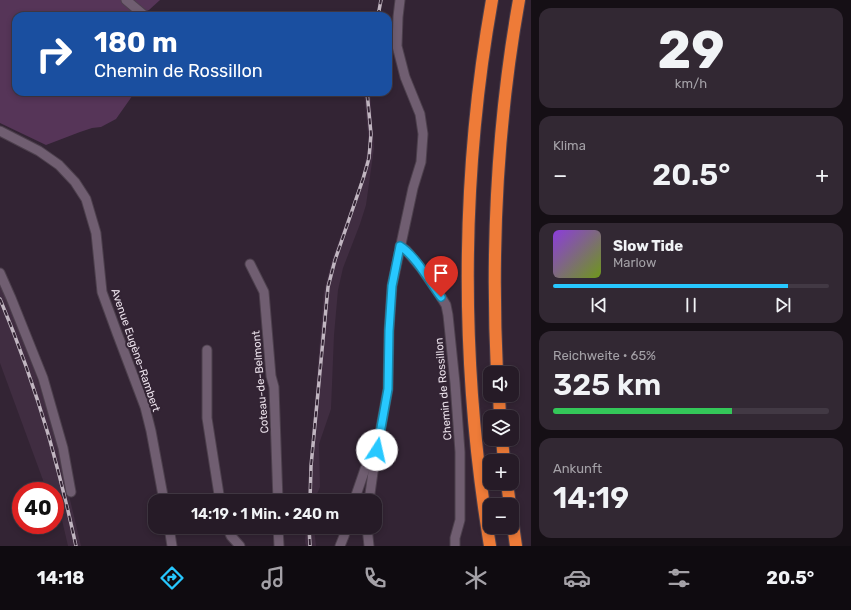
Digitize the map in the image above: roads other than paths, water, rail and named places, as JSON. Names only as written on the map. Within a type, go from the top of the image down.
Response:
[{"type":"highway","points":[[490,546],[473,411],[470,370],[468,289],[470,208],[474,141],[492,0]]},
{"type":"highway","points":[[498,366],[495,289],[496,217],[510,52],[519,0]]},
{"type":"highway","points":[[514,534],[516,546]]},
{"type":"street","points":[[126,0],[140,12]]},
{"type":"street","points":[[370,494],[388,389],[389,331],[392,286],[413,188],[421,162],[423,134],[420,114],[405,77],[398,46],[398,17],[400,0]]},
{"type":"street","name":"Avenue Eugène-Rambert","points":[[0,131],[39,151],[58,164],[75,182],[86,199],[96,233],[102,292],[116,333],[145,407],[163,494]]},
{"type":"street","name":"Chemin de Rossillon","points":[[400,246],[406,250],[421,268],[446,305],[448,315],[456,383],[460,452],[460,520],[455,538],[455,546]]},
{"type":"street","name":"Coteau-de-Belmont","points":[[250,264],[264,292],[271,376],[274,388],[278,494]]},
{"type":"street","points":[[0,273],[43,378],[63,448],[71,492]]},
{"type":"street","points":[[207,350],[207,418],[219,494]]},
{"type":"street","points":[[356,494],[365,469],[374,465]]},
{"type":"street","points":[[460,520],[461,546]]},
{"type":"street","points":[[170,534],[172,546]]},
{"type":"street","points":[[231,534],[240,546]]},
{"type":"street","points":[[278,534],[279,546]]},
{"type":"street","points":[[340,546],[345,534]]},
{"type":"street","points":[[368,534],[369,546]]},
{"type":"railway","points":[[379,12],[381,0]]},
{"type":"railway","points":[[310,494],[311,466],[328,287],[335,260],[369,158],[371,134],[367,96]]},
{"type":"railway","points":[[0,299],[20,350],[44,419],[76,546]]},
{"type":"railway","points":[[309,534],[310,546]]}]
